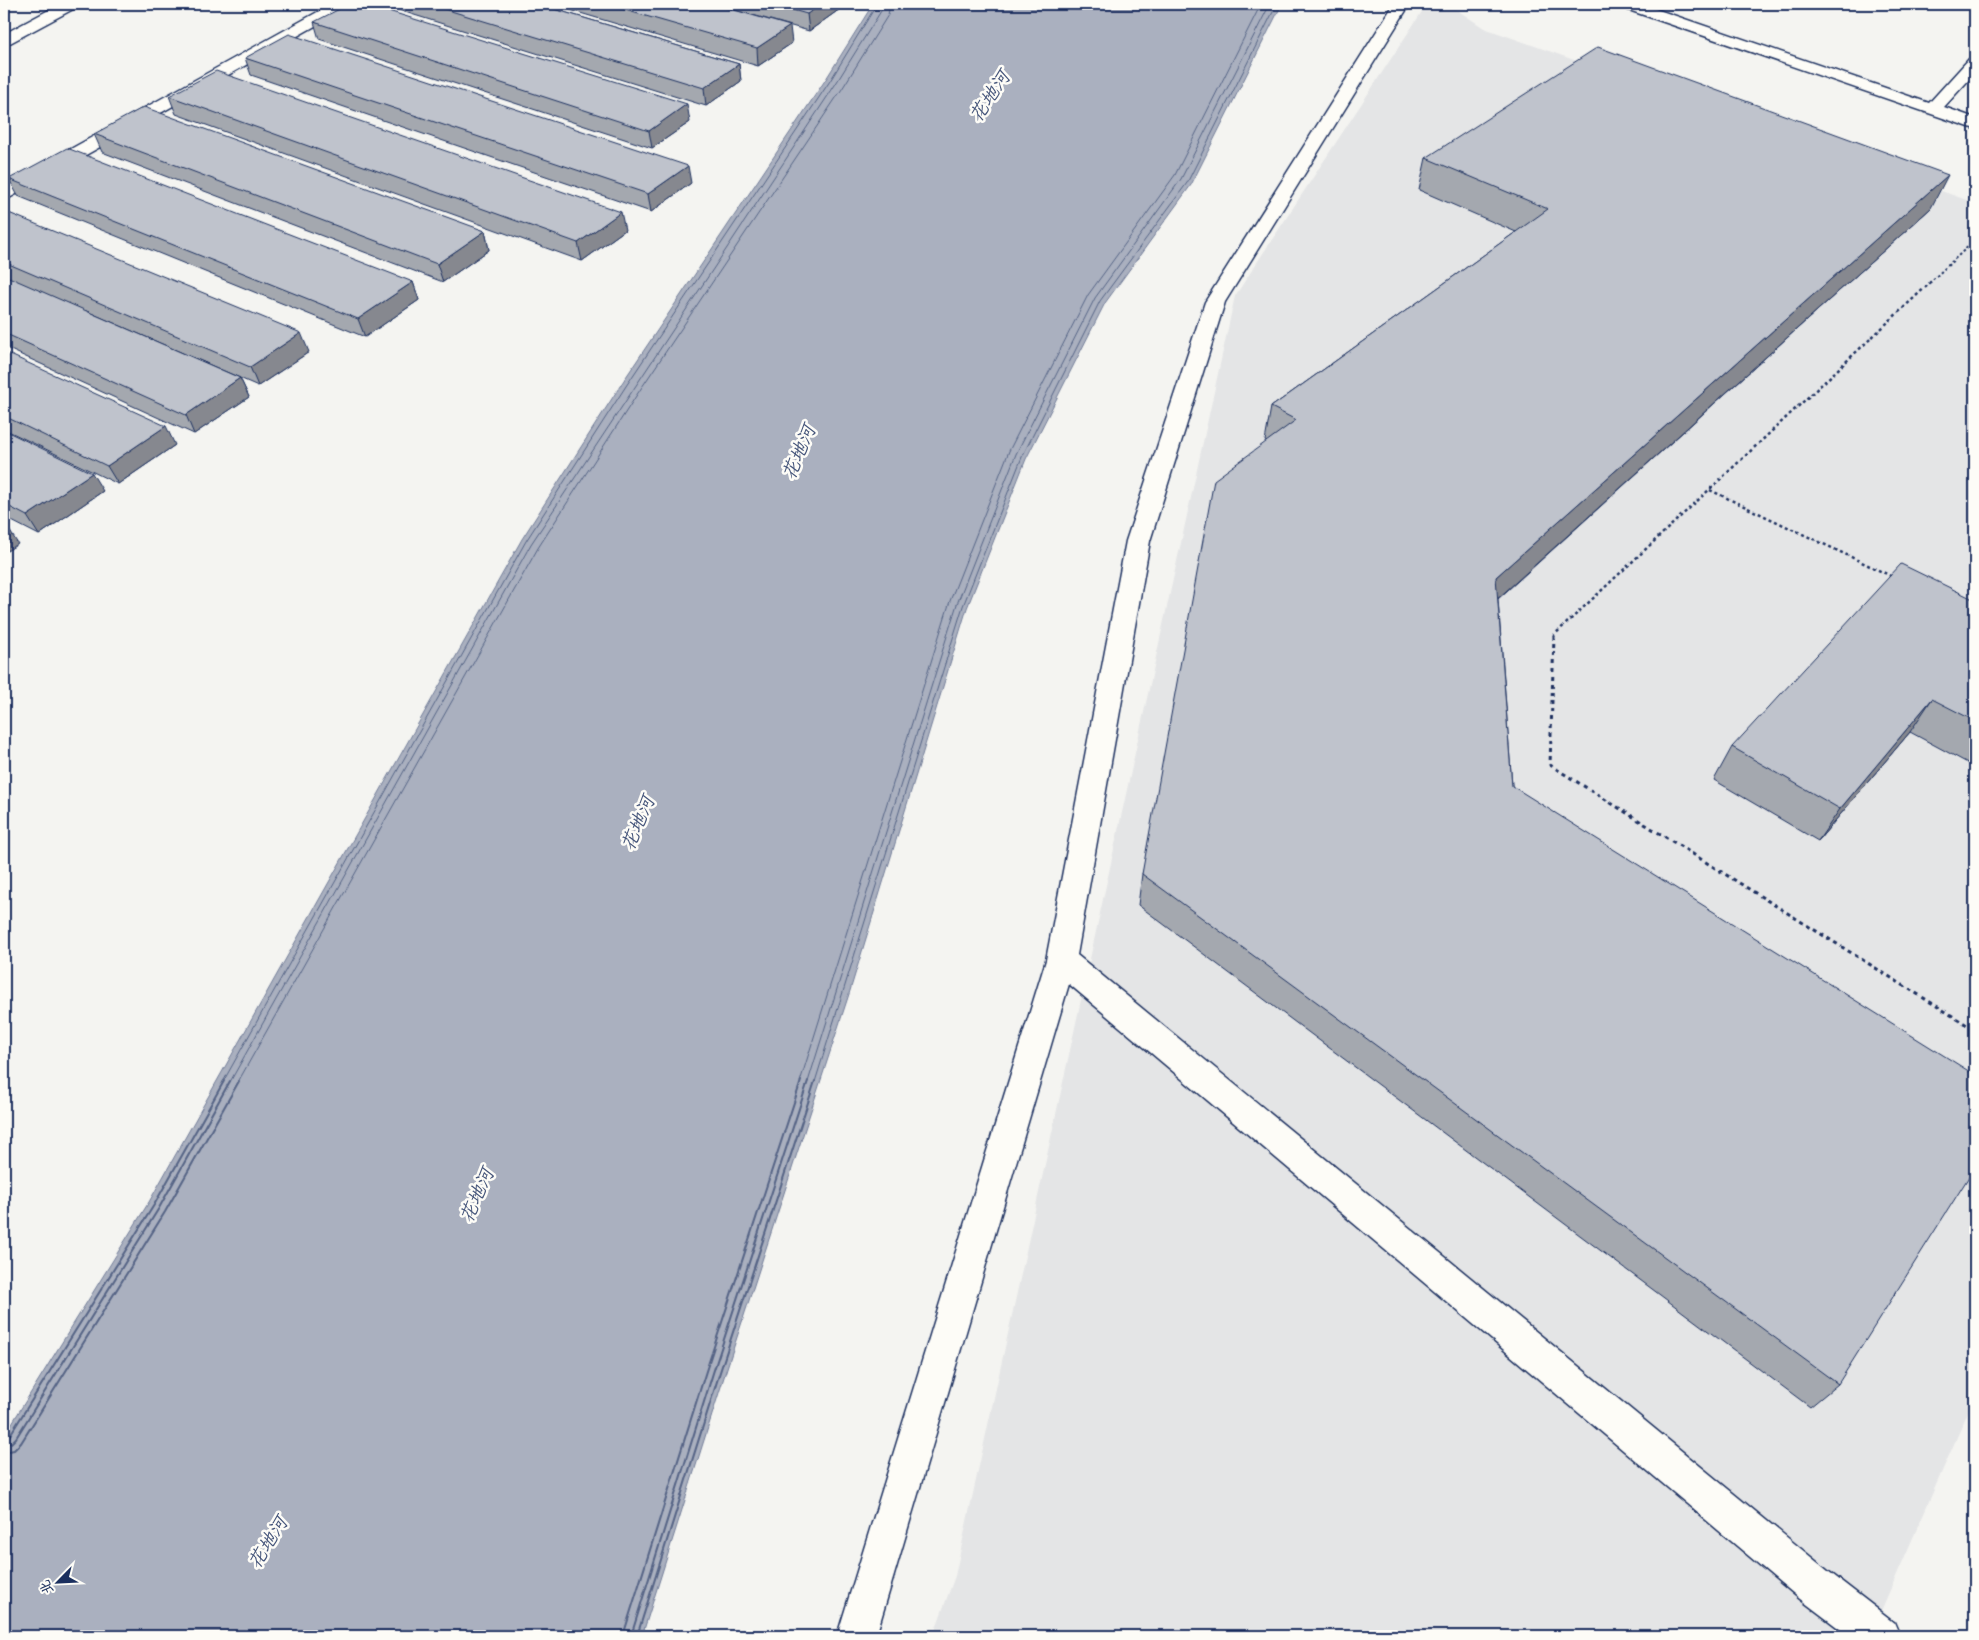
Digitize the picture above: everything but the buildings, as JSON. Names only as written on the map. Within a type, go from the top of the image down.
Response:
[{"type":"street","points":[[4,40],[72,4]]},
{"type":"street","points":[[4,192],[343,4]]},
{"type":"street","points":[[856,1636],[1060,960],[1138,541],[1215,302],[1402,4]]},
{"type":"street","points":[[1626,4],[1975,124]]},
{"type":"street","points":[[1933,109],[1975,63]]},
{"type":"street","points":[[1060,960],[1806,1578],[1880,1636]]},
{"type":"path","points":[[1975,240],[1554,636],[1550,765],[1975,1030]]},
{"type":"path","points":[[1710,490],[1896,578]]},
{"type":"shaded area","points":[[1427,4],[1448,4],[1484,28],[1975,203],[1975,1396],[1870,1636],[933,1636],[955,1576],[1235,296]]},
{"type":"water","name":"花地河","points":[[873,4],[1282,4],[1191,185],[1105,303],[1026,459],[967,608],[849,994],[642,1636],[4,1636],[4,1436],[149,1202],[522,539],[622,383],[826,79]]}]
